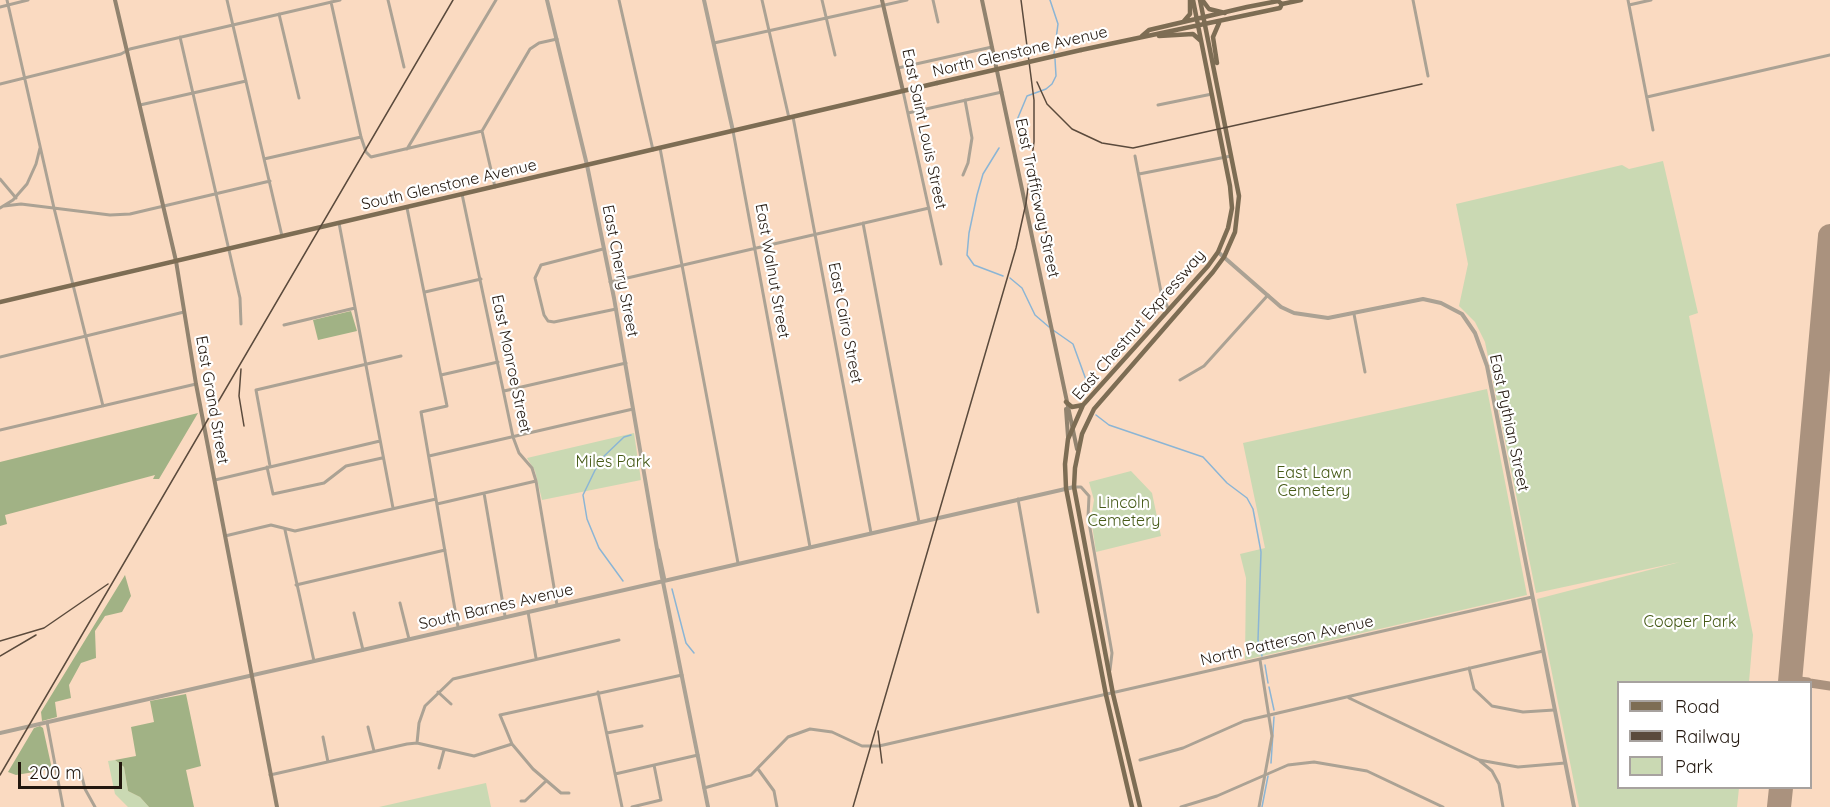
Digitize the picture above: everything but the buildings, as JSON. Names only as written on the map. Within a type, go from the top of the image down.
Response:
[{"type":"main road","name":"East Grand Street","points":[[115,0],[176,261],[196,384],[277,807]]},
{"type":"main road","name":"East Trafficway Street","points":[[982,0],[1066,402],[1074,426],[1077,450]]},
{"type":"main road","name":"East Chestnut Expressway","points":[[1132,807],[1106,695],[1066,488],[1068,439],[1083,405],[1218,252],[1228,228],[1232,208],[1225,157],[1192,0]]},
{"type":"main road","points":[[1180,23],[1188,18],[1192,0]]},
{"type":"main road","name":"East Chestnut Expressway","points":[[1140,807],[1113,694],[1074,487],[1077,450],[1088,418],[1100,400],[1224,257],[1235,232],[1239,196],[1201,0]]},
{"type":"main road","points":[[1201,0],[1209,9],[1225,12]]},
{"type":"main road","name":"North Glenstone Avenue","points":[[903,91],[1142,36],[1206,25],[1280,8],[1282,4],[1301,0]]},
{"type":"main road","name":"North Glenstone Avenue","points":[[1142,36],[1149,30],[1204,18],[1254,3],[1278,1],[1282,4]]},
{"type":"main road","name":"East Saint Louis Street","points":[[883,3],[903,91]]},
{"type":"main road","points":[[1220,93],[1212,37],[1216,26],[1223,21]]},
{"type":"main road","points":[[1152,36],[1193,34],[1202,44]]},
{"type":"main road","name":"South Glenstone Avenue","points":[[0,302],[903,91]]},
{"type":"main road","name":"East Trafficway Street","points":[[1066,402],[1068,439]]},
{"type":"main road","points":[[1066,402],[1072,407],[1083,405]]},
{"type":"street","points":[[0,7],[8,2],[28,0]]},
{"type":"street","points":[[227,0],[282,236]]},
{"type":"street","points":[[0,84],[180,37],[340,0]]},
{"type":"street","points":[[388,0],[404,67]]},
{"type":"street","points":[[407,149],[496,0]]},
{"type":"street","name":"East Cherry Street","points":[[547,0],[587,165],[616,309],[657,548],[664,570],[663,582],[708,807]]},
{"type":"street","points":[[619,0],[653,150]]},
{"type":"street","name":"East Walnut Street","points":[[704,0],[733,131],[810,547]]},
{"type":"street","name":"East Cairo Street","points":[[762,0],[791,117],[816,234],[871,533]]},
{"type":"street","points":[[822,0],[835,55]]},
{"type":"street","points":[[714,44],[826,19],[883,3],[907,0]]},
{"type":"street","points":[[933,0],[938,22]]},
{"type":"street","points":[[1413,0],[1428,76]]},
{"type":"street","points":[[1628,0],[1653,130]]},
{"type":"street","points":[[1629,5],[1651,0]]},
{"type":"street","points":[[333,1],[361,137],[368,155],[376,157],[482,131]]},
{"type":"street","points":[[8,2],[54,208],[103,406]]},
{"type":"street","points":[[279,14],[299,98]]},
{"type":"street","points":[[180,37],[240,298],[242,324]]},
{"type":"street","points":[[495,187],[482,131],[530,49],[537,44],[557,39]]},
{"type":"street","points":[[898,68],[992,47]]},
{"type":"street","points":[[1647,97],[1830,55]]},
{"type":"street","points":[[140,105],[246,81]]},
{"type":"street","name":"East Saint Louis Street","points":[[903,91],[941,264]]},
{"type":"street","points":[[908,113],[1002,92]]},
{"type":"street","points":[[1158,105],[1220,93]]},
{"type":"street","points":[[963,175],[968,163],[972,138],[965,100]]},
{"type":"street","points":[[264,159],[361,137]]},
{"type":"street","points":[[2,207],[16,198],[32,174],[40,143]]},
{"type":"street","points":[[660,148],[738,563]]},
{"type":"street","points":[[1135,156],[1161,292],[1169,310]]},
{"type":"street","points":[[1138,174],[1232,156]]},
{"type":"street","points":[[0,179],[16,198]]},
{"type":"street","points":[[2,207],[18,204],[116,214],[164,206],[270,182]]},
{"type":"street","name":"East Monroe Street","points":[[462,194],[513,437],[519,453],[532,468],[536,481],[557,605]]},
{"type":"street","points":[[407,207],[447,406],[421,412],[458,627]]},
{"type":"street","points":[[610,282],[929,208]]},
{"type":"street","points":[[339,223],[393,508]]},
{"type":"street","points":[[863,223],[919,522]]},
{"type":"street","points":[[603,249],[541,265],[536,278],[544,315],[548,321],[616,309]]},
{"type":"street","name":"East Pythian Street","points":[[1218,252],[1281,307],[1311,318],[1354,314],[1405,301],[1423,299],[1441,303],[1462,314],[1475,333],[1487,366],[1574,807]]},
{"type":"street","points":[[425,292],[481,279]]},
{"type":"street","points":[[1180,380],[1204,366],[1268,296]]},
{"type":"street","points":[[284,324],[355,308]]},
{"type":"street","points":[[0,357],[184,312]]},
{"type":"street","points":[[1354,314],[1365,372]]},
{"type":"street","points":[[383,458],[346,466],[324,483],[273,494],[256,390],[401,356]]},
{"type":"street","points":[[441,375],[498,362]]},
{"type":"street","points":[[504,391],[626,363]]},
{"type":"street","points":[[0,430],[196,384]]},
{"type":"street","points":[[428,456],[634,409]]},
{"type":"street","points":[[214,480],[380,441]]},
{"type":"street","points":[[437,504],[536,481]]},
{"type":"street","points":[[1074,487],[1082,487],[1089,496],[1088,517],[1112,653],[1110,675]]},
{"type":"street","name":"South Barnes Avenue","points":[[0,733],[1074,487]]},
{"type":"street","points":[[484,493],[506,616]]},
{"type":"street","points":[[225,536],[271,525],[295,531],[436,499]]},
{"type":"street","points":[[1018,499],[1038,612]]},
{"type":"street","points":[[285,530],[314,661]]},
{"type":"street","points":[[296,585],[445,550]]},
{"type":"street","name":"North Patterson Avenue","points":[[758,769],[788,738],[810,729],[832,732],[870,747],[1048,709],[1532,597]]},
{"type":"street","points":[[400,603],[408,639]]},
{"type":"street","points":[[528,612],[537,658]]},
{"type":"street","points":[[354,613],[363,650]]},
{"type":"street","points":[[417,743],[419,723],[425,706],[438,692],[462,676],[619,640]]},
{"type":"street","points":[[1140,760],[1183,748],[1235,724],[1271,714],[1543,651]]},
{"type":"street","points":[[1259,807],[1272,736],[1271,714],[1260,660]]},
{"type":"street","points":[[1469,668],[1474,688],[1492,706],[1523,712],[1555,710]]},
{"type":"street","points":[[569,793],[561,793],[545,782],[512,744],[500,715],[682,675]]},
{"type":"street","points":[[438,692],[451,704]]},
{"type":"street","points":[[598,692],[622,807]]},
{"type":"street","points":[[1348,697],[1479,760],[1518,767],[1565,763]]},
{"type":"street","points":[[47,722],[63,807]]},
{"type":"street","points":[[608,733],[642,726]]},
{"type":"street","points":[[368,727],[374,751]]},
{"type":"street","points":[[322,737],[328,762]]},
{"type":"street","points":[[270,775],[417,743],[474,756],[512,744]]},
{"type":"street","points":[[439,768],[444,750]]},
{"type":"street","points":[[615,774],[698,754]]},
{"type":"street","points":[[1479,760],[1492,771],[1499,784],[1503,807]]},
{"type":"street","points":[[1181,807],[1217,796],[1287,765],[1314,762],[1341,764],[1392,780],[1443,807]]},
{"type":"street","points":[[1492,771],[1493,763]]},
{"type":"street","points":[[632,807],[661,800],[654,765]]},
{"type":"street","points":[[80,769],[85,789],[95,807]]},
{"type":"street","points":[[704,788],[742,778],[758,769],[774,791],[777,807]]},
{"type":"street","points":[[521,801],[525,801],[545,782]]},
{"type":"green space","name":"Cooper Park","points":[[1663,161],[1698,313],[1689,316],[1753,635],[1749,681],[1617,681],[1617,789],[1739,789],[1737,807],[1579,807],[1537,599],[1680,562],[1536,593],[1485,342],[1475,322],[1459,306],[1468,264],[1456,204],[1622,165],[1629,169]]},
{"type":"green space","points":[[351,311],[357,331],[318,340],[313,320]]},
{"type":"green space","name":"East Lawn Cemetery","points":[[1487,389],[1527,595],[1245,660],[1246,578],[1240,554],[1265,548],[1243,443]]},
{"type":"green space","points":[[198,413],[159,479],[153,479],[155,475],[5,515],[7,524],[0,526],[0,462]]},
{"type":"green space","name":"Miles Park","points":[[634,433],[641,480],[542,500],[535,471],[527,458]]},
{"type":"green space","name":"Lincoln Cemetery","points":[[1131,471],[1152,493],[1161,536],[1096,552],[1091,518],[1094,500],[1089,482]]},
{"type":"green space","points":[[125,575],[131,596],[122,612],[105,616],[95,631],[96,658],[81,663],[69,685],[71,698],[55,702],[57,717],[42,721],[41,712]]},
{"type":"green space","points":[[186,694],[201,766],[186,770],[194,807],[149,807],[140,797],[128,791],[124,767],[115,760],[136,756],[131,727],[154,722],[150,701]]},
{"type":"green space","points":[[40,726],[43,728],[52,769],[16,775],[8,772],[34,728]]},
{"type":"green space","points":[[115,760],[124,767],[128,791],[140,797],[149,807],[128,807],[115,794],[108,761]]},
{"type":"green space","points":[[486,783],[491,807],[379,807],[423,797]]},
{"type":"waterway","points":[[1050,0],[1058,24],[1054,54]]},
{"type":"waterway","points":[[1017,120],[1027,96],[1046,89],[1052,84],[1056,76],[1055,59]]},
{"type":"waterway","points":[[999,148],[983,174],[969,233],[967,255],[974,265],[1003,276]]},
{"type":"waterway","points":[[1010,278],[1022,288],[1035,315],[1049,327]]},
{"type":"waterway","points":[[1053,330],[1073,344],[1089,388]]},
{"type":"waterway","points":[[1096,415],[1109,425],[1203,457],[1227,483],[1247,498],[1253,509],[1261,552],[1258,640],[1262,656]]},
{"type":"waterway","points":[[623,581],[599,548],[587,519],[583,495],[600,460],[624,437],[631,435]]},
{"type":"waterway","points":[[672,589],[686,643],[694,653]]},
{"type":"waterway","points":[[1265,665],[1268,683]]},
{"type":"waterway","points":[[1269,687],[1274,710]]},
{"type":"waterway","points":[[1271,763],[1274,717]]},
{"type":"waterway","points":[[1262,807],[1268,776]]},
{"type":"taxiway","points":[[1790,680],[1799,681]]},
{"type":"taxiway","points":[[1812,683],[1830,686]]},
{"type":"runway","points":[[1790,681],[1830,236]]},
{"type":"runway","points":[[1779,807],[1781,789]]},
{"type":"railway","points":[[0,775],[453,0]]},
{"type":"railway","points":[[853,807],[1016,248],[1026,203],[1034,142],[1034,100],[1021,0]]},
{"type":"railway","points":[[1037,82],[1047,104],[1072,129],[1102,143],[1133,148],[1422,84]]},
{"type":"railway","points":[[1035,175],[1048,242]]},
{"type":"railway","points":[[241,369],[239,396],[244,426]]},
{"type":"railway","points":[[0,641],[44,628],[108,584]]},
{"type":"railway","points":[[0,656],[36,635]]},
{"type":"railway","points":[[878,731],[882,763]]}]
